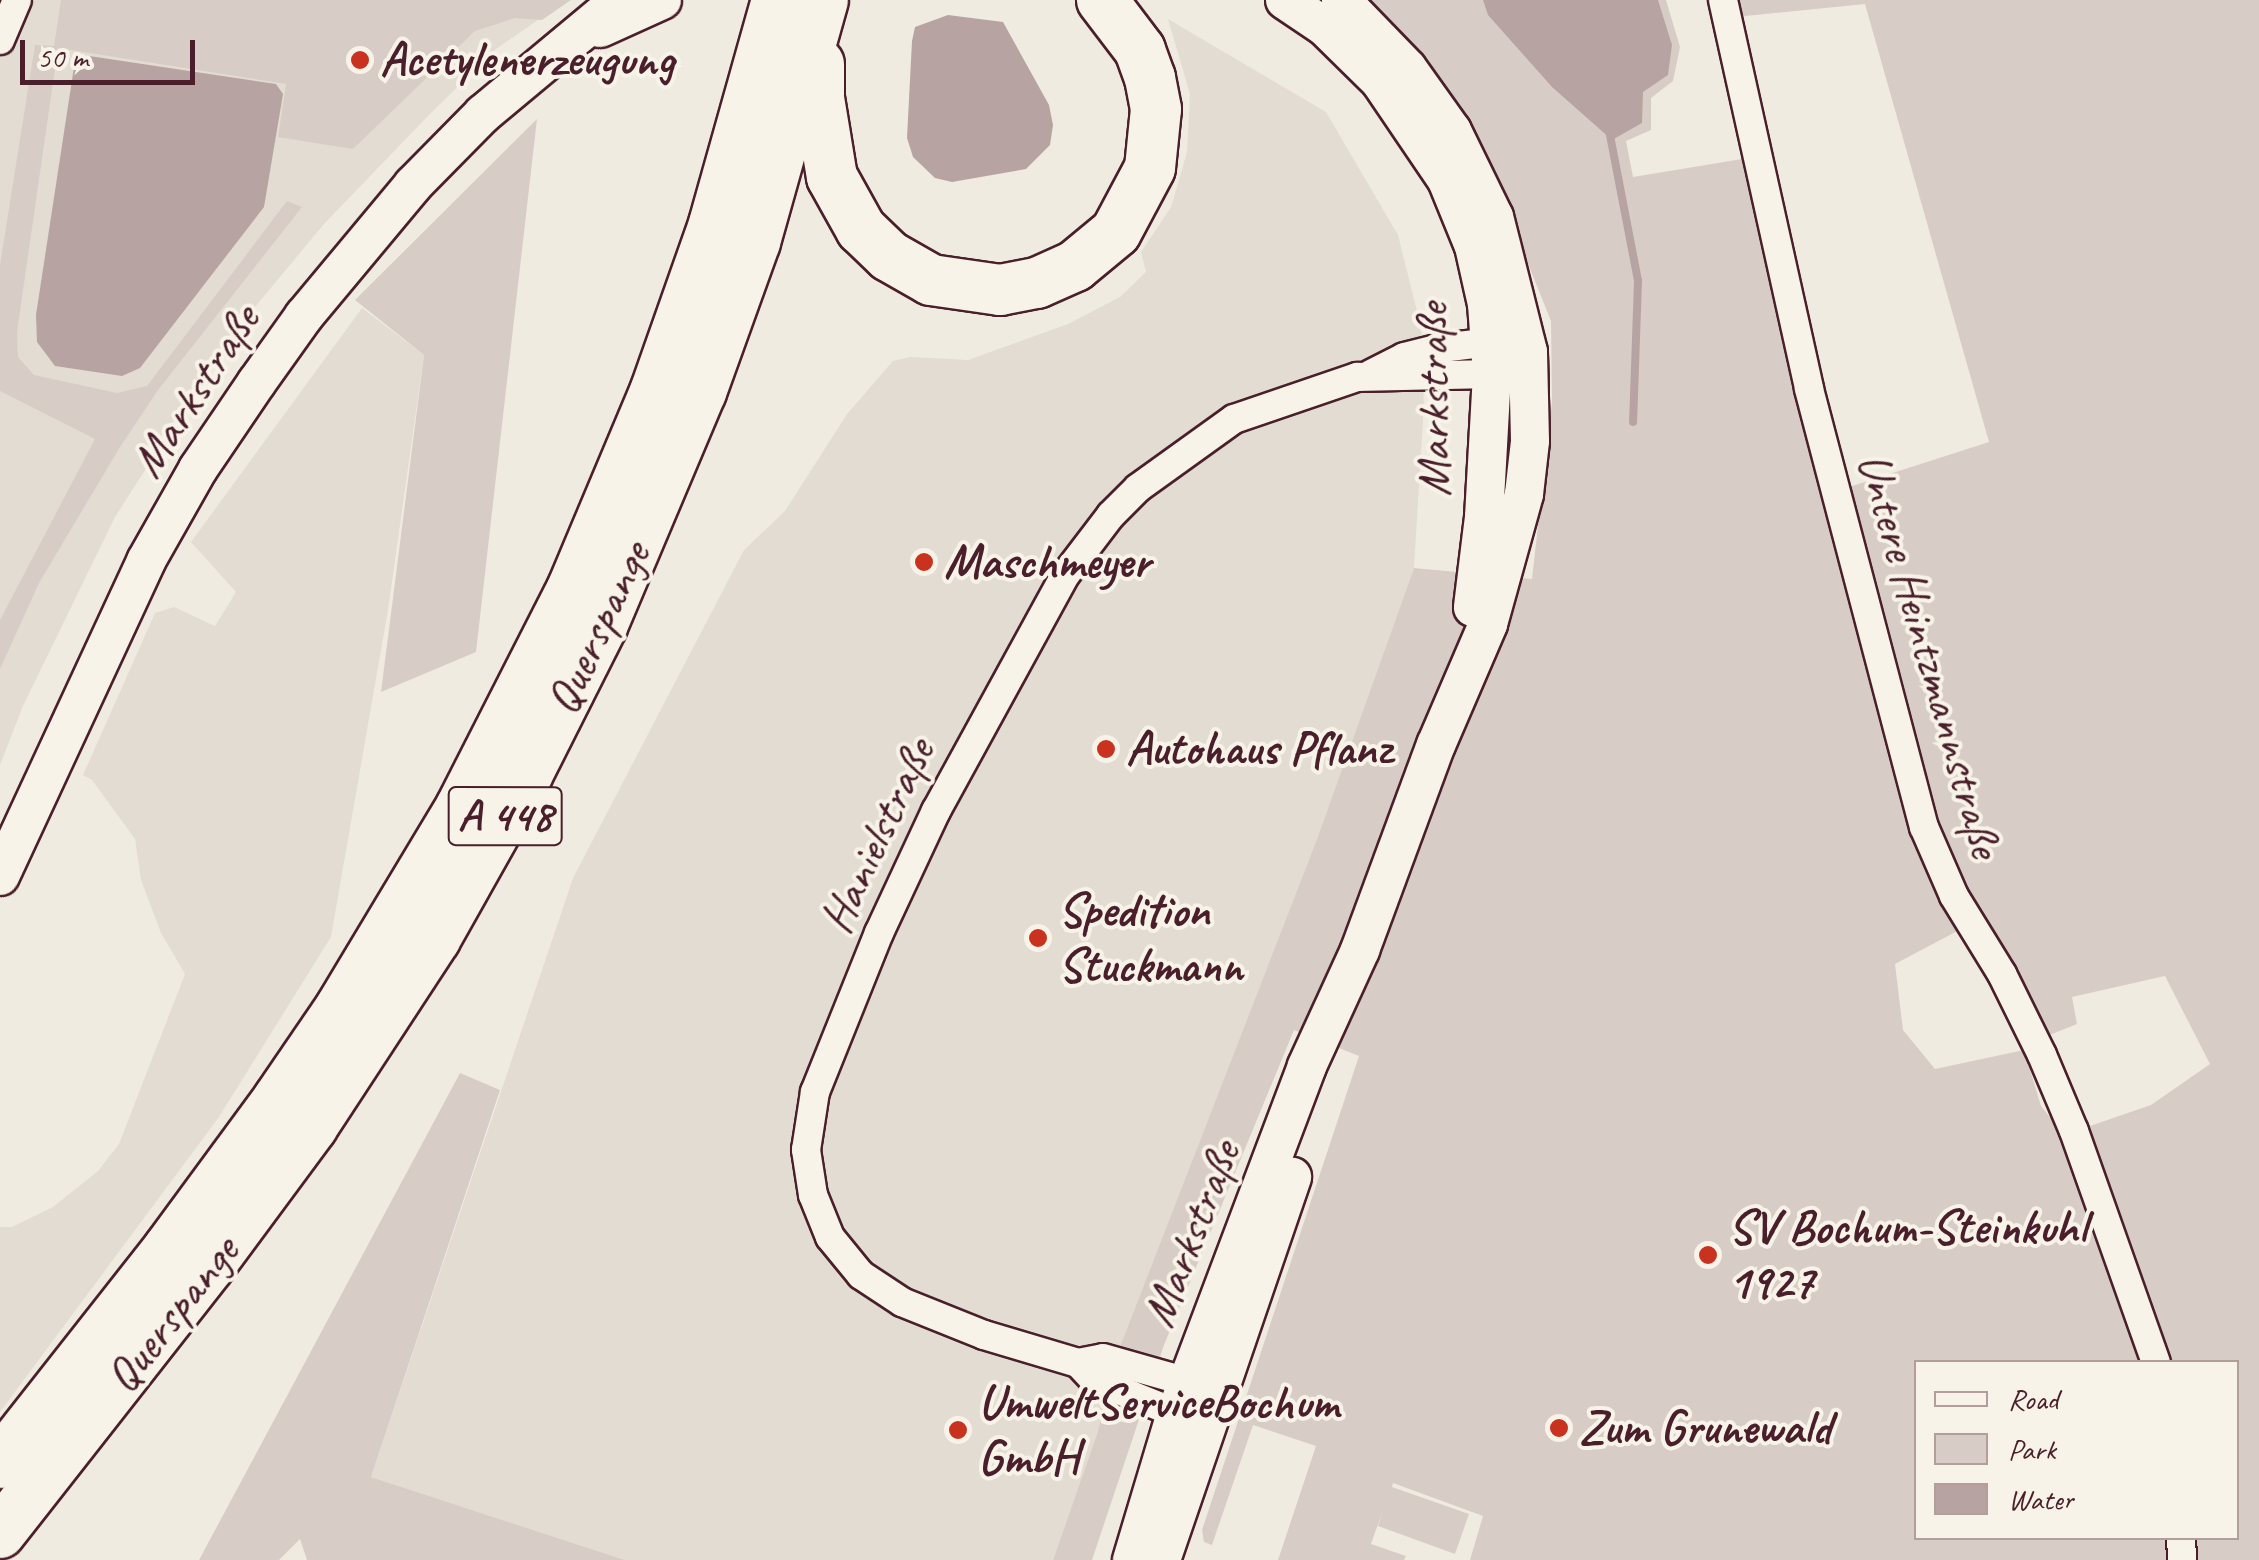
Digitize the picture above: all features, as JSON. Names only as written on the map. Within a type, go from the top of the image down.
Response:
[{"type":"highway","points":[[800,1],[818,54],[824,137],[832,177],[861,229],[889,256],[932,280],[1000,290],[1037,283],[1075,266],[1116,232],[1142,190],[1156,139],[1150,78],[1140,50],[1102,0]]},
{"type":"highway","name":"Querspange","points":[[0,1464],[169,1248],[296,1072],[461,807],[573,587],[655,392],[714,224],[800,1]]},
{"type":"highway","name":"Querspange","points":[[0,1533],[189,1292],[312,1126],[434,939],[520,789],[602,626],[701,392],[754,242],[800,1]]},
{"type":"main road","name":"Markstraße","points":[[0,876],[146,561],[198,469],[304,316],[412,185],[483,114],[620,0]]},
{"type":"main road","name":"Markstraße","points":[[579,36],[662,0]]},
{"type":"main road","name":"Markstraße","points":[[1285,0],[1325,26],[1380,80],[1428,149],[1474,246],[1491,358],[1479,574],[1436,744]]},
{"type":"main road","name":"Markstraße","points":[[1132,1560],[1193,1398],[1320,1091],[1360,950],[1436,744],[1488,624],[1514,539],[1530,441],[1528,352],[1494,217],[1452,131],[1408,68],[1341,0]]},
{"type":"main road","name":"Markstraße","points":[[1161,1560],[1193,1398]]},
{"type":"street","points":[[0,40],[17,0]]},
{"type":"street","name":"Untere Heintzmannstraße","points":[[1723,0],[1808,390],[1924,827],[1954,896],[2002,974],[2042,1055],[2074,1130],[2155,1360]]},
{"type":"street","name":"Hanielstraße","points":[[1193,1398],[1103,1358],[1078,1363],[984,1335],[902,1302],[861,1275],[830,1237],[813,1195],[806,1150],[815,1092],[879,933],[936,811],[1024,648],[1088,542],[1138,488],[1234,419],[1324,386],[1370,375],[1404,357],[1491,358],[1528,352]]},
{"type":"shaded area","points":[[0,0],[567,0],[496,49],[426,118],[324,224],[231,336],[115,517],[23,706],[0,765]]},
{"type":"shaded area","points":[[1168,19],[1326,112],[1398,235],[1421,327],[1424,405],[1414,568],[1317,839],[1121,1344],[1097,1434],[1053,1560],[625,1560],[371,1477],[573,878],[744,550],[785,511],[847,414],[893,361],[910,357],[968,360],[1068,324],[1120,297],[1146,272],[1141,252],[1171,207],[1187,152],[1190,94]]},
{"type":"shaded area","points":[[362,308],[424,355],[388,610],[331,937],[219,1117],[0,1412],[0,1227],[12,1227],[53,1207],[98,1171],[119,1144],[185,974],[161,933],[141,880],[135,839],[92,780],[83,775],[155,613],[174,607],[215,626],[236,592],[191,542]]},
{"type":"green space","points":[[61,0],[571,0],[542,20],[515,18],[475,31],[353,149],[278,137],[286,84],[58,48],[17,332],[18,357],[34,375],[117,393],[147,386],[287,201],[302,207],[158,390],[120,447],[39,583],[0,669],[0,620],[95,439],[0,391],[0,265],[35,45],[54,46]]},
{"type":"green space","points":[[1369,0],[1666,0],[1680,47],[1673,81],[1651,98],[1651,130],[1626,141],[1633,177],[1748,158],[1906,708],[1846,488],[1989,442],[1865,4],[1735,17],[1731,0],[2259,0],[2259,1560],[1470,1560],[1483,1516],[1393,1483],[1392,1487],[1469,1514],[1455,1554],[1378,1526],[1383,1510],[1371,1544],[1406,1556],[1404,1560],[1278,1560],[1316,1446],[1253,1425],[1212,1545],[1204,1542],[1202,1530],[1359,1056],[1294,1030],[1164,1345],[1092,1560],[1053,1560],[1097,1434],[1121,1344],[1317,839],[1414,568],[1532,579],[1552,402],[1551,321],[1470,119]],"holes":[[[1980,919],[2047,1036],[2077,1024],[2072,997],[2165,976],[2210,1064],[2151,1105],[2084,1128],[2145,1289],[2166,1360],[2239,1360],[2239,1540],[1914,1540],[1914,1360],[2146,1360],[2070,1143],[2041,1106],[2024,1050],[1935,1069],[1903,1030],[1895,964]]]},
{"type":"green space","points":[[537,119],[476,652],[381,692],[424,355],[355,300]]},
{"type":"green space","points":[[460,1073],[500,1090],[371,1477],[625,1560],[307,1560],[300,1539],[279,1560],[199,1560]]},
{"type":"water","points":[[1483,0],[1658,0],[1672,45],[1668,75],[1643,92],[1642,123],[1612,140],[1552,87],[1488,15]]},
{"type":"water","points":[[948,15],[1003,22],[1049,105],[1053,125],[1050,145],[1026,169],[952,182],[935,178],[913,157],[907,138],[915,27]]},
{"type":"water","points":[[76,54],[276,84],[283,94],[264,207],[140,368],[122,376],[55,366],[37,342],[36,315]]},
{"type":"waterway","points":[[1609,130],[1638,281],[1633,422]]},
{"type":"place","name":"Acetylenerzeugung","points":[[360,60]]},
{"type":"place","name":"Maschmeyer","points":[[924,562]]},
{"type":"place","name":"Autohaus Pflanz","points":[[1106,749]]},
{"type":"place","name":"Spedition Stuckmann","points":[[1038,938]]},
{"type":"place","name":"SV Bochum-Steinkuhl 1927","points":[[1708,1255]]},
{"type":"place","name":"Zum Grunewald","points":[[1559,1428]]},
{"type":"place","name":"UmweltServiceBochum GmbH","points":[[958,1430]]}]
